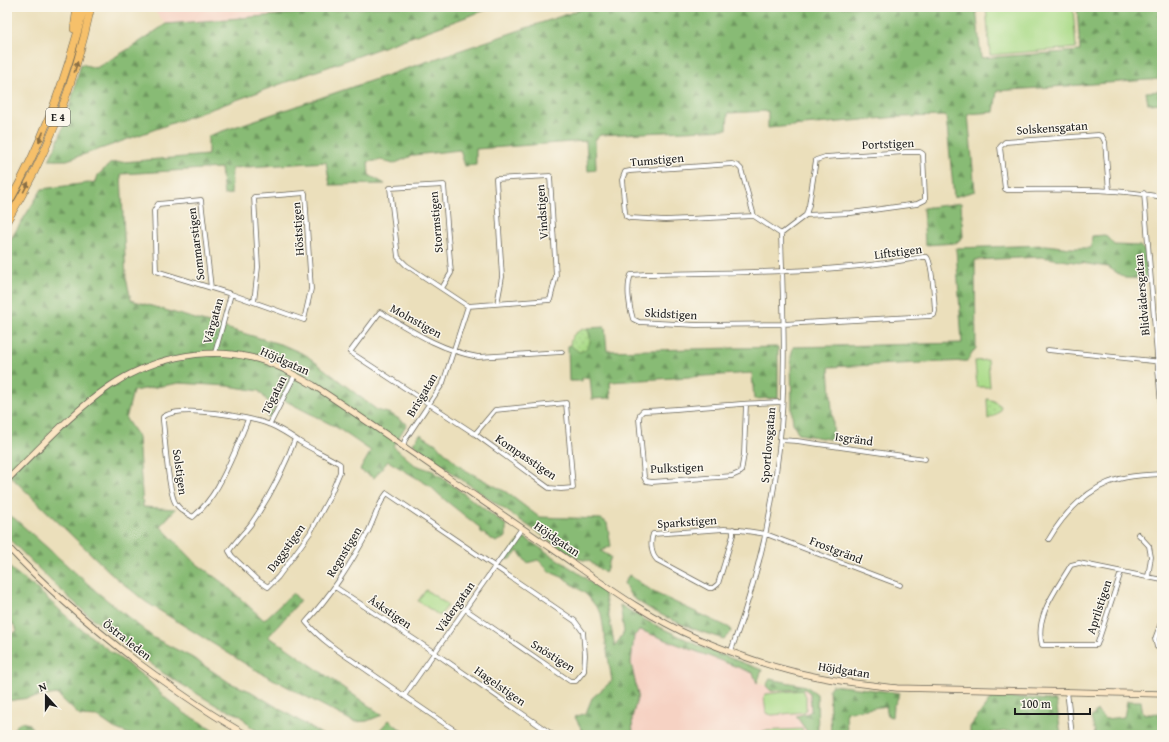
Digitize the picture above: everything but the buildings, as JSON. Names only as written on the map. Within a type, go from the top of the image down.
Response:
[{"type":"highway","points":[[69,61],[77,7]]},
{"type":"highway","name":"E 4","points":[[7,206],[49,120],[69,61],[84,7]]},
{"type":"highway","name":"E 4","points":[[7,221],[26,188],[55,124],[74,71],[92,7]]},
{"type":"street","points":[[282,7],[313,7]]},
{"type":"street","name":"Solskensgatan","points":[[1109,191],[1105,142],[1102,136],[1098,135],[1005,142],[1000,147],[1005,189],[1109,191],[1144,193],[1162,197]]},
{"type":"street","name":"Portstigen","points":[[906,152],[920,152],[923,154],[925,200],[922,202],[917,204],[851,213],[806,215],[816,160],[825,157],[906,152]]},
{"type":"street","name":"Tumstigen","points":[[732,164],[741,169],[754,216],[665,220],[630,218],[626,216],[625,212],[622,180],[623,176],[625,172],[630,171],[732,164]]},
{"type":"street","name":"Vindstigen","points":[[468,306],[497,304],[550,300],[556,276],[550,176],[496,180],[502,277],[497,304]]},
{"type":"street","name":"Stormstigen","points":[[442,288],[451,274],[444,185],[390,188],[398,257],[406,265],[468,306]]},
{"type":"street","name":"Höststigen","points":[[231,294],[304,320],[311,288],[306,193],[254,197],[258,267],[254,302]]},
{"type":"street","name":"Blidvädersgatan","points":[[1144,193],[1160,362],[1162,419]]},
{"type":"street","name":"Sommarstigen","points":[[212,288],[201,200],[158,204],[154,211],[156,271],[231,294]]},
{"type":"street","points":[[754,216],[781,234],[806,215]]},
{"type":"street","name":"Sportlovsgatan","points":[[731,651],[751,592],[766,534],[773,498],[780,440],[783,324],[781,234]]},
{"type":"street","name":"Liftstigen","points":[[782,271],[873,265],[927,257],[930,262],[935,311],[934,314],[930,316],[783,324]]},
{"type":"street","name":"Skidstigen","points":[[782,271],[638,274],[631,276],[629,285],[632,317],[639,322],[696,326],[783,324]]},
{"type":"street","name":"Vårgatan","points":[[215,353],[231,294]]},
{"type":"street","name":"Brisgatan","points":[[403,446],[405,440],[443,383],[468,306]]},
{"type":"street","name":"Molnstigen","points":[[429,404],[350,352],[380,312],[435,344],[478,357],[562,352]]},
{"type":"street","points":[[1048,350],[1160,362]]},
{"type":"street","name":"Höjdgatan","points":[[7,480],[76,413],[109,386],[124,377],[142,369],[175,359],[196,355],[215,353],[248,357],[274,365],[313,385],[643,609],[695,637],[762,663],[791,671],[854,684],[897,688],[1162,694]]},
{"type":"street","name":"Tögatan","points":[[270,424],[295,375]]},
{"type":"street","name":"Pulkstigen","points":[[746,404],[744,454],[741,472],[732,476],[652,482],[646,481],[644,477],[639,419],[640,414],[643,411],[746,404],[782,402]]},
{"type":"street","name":"Kompasstigen","points":[[429,404],[476,434],[549,488],[573,488],[566,403],[496,410],[476,434]]},
{"type":"street","name":"Solstigen","points":[[248,419],[226,472],[214,494],[205,506],[193,517],[187,514],[176,505],[171,492],[163,420],[164,417],[170,413],[202,412],[217,413],[248,419],[270,424]]},
{"type":"street","name":"Daggstigen","points":[[270,424],[340,464],[340,472],[329,498],[310,533],[278,577],[268,587],[256,579],[232,556],[230,551],[250,526],[262,507],[280,475],[295,439]]},
{"type":"street","name":"Isgränd","points":[[780,440],[797,441],[925,459]]},
{"type":"street","points":[[1049,540],[1056,527],[1068,512],[1093,491],[1119,479],[1162,474]]},
{"type":"street","name":"Regnstigen","points":[[404,696],[314,632],[306,622],[325,601],[335,587],[369,530],[387,493],[495,567]]},
{"type":"street","name":"Vädergatan","points":[[404,696],[522,528]]},
{"type":"street","name":"Sparkstigen","points":[[733,529],[733,535],[718,584],[713,588],[709,588],[657,560],[653,556],[651,539],[653,534],[733,529],[766,534]]},
{"type":"street","name":"Frostgränd","points":[[766,534],[900,585]]},
{"type":"street","points":[[1138,534],[1149,546],[1151,557],[1148,578]]},
{"type":"street","name":"Östra leden","points":[[7,546],[32,573],[97,631],[164,682],[228,725],[247,735]]},
{"type":"street","name":"Aprilstigen","points":[[1122,572],[1098,645],[1042,645],[1040,638],[1041,619],[1050,600],[1071,565],[1079,563],[1162,580]]},
{"type":"street","name":"Snöstigen","points":[[465,609],[570,681],[576,681],[580,678],[584,671],[585,655],[583,632],[580,627],[575,621],[495,567]]},
{"type":"street","name":"Åskstigen","points":[[335,587],[435,653]]},
{"type":"street","points":[[1162,620],[1155,639],[1157,647],[1162,650]]},
{"type":"street","name":"Hagelstigen","points":[[435,653],[553,735]]},
{"type":"street","points":[[1067,691],[1072,735]]},
{"type":"street","points":[[404,696],[462,735]]},
{"type":"shaded area","points":[[151,7],[376,7],[166,24]]},
{"type":"shaded area","points":[[640,630],[753,673],[757,683],[766,686],[771,691],[805,689],[810,694],[811,711],[796,716],[808,735],[633,735],[632,718],[638,695],[631,663],[634,636]]},
{"type":"green space","points":[[376,7],[494,7],[106,147],[67,160],[49,160],[64,125],[81,64],[96,68],[132,47],[166,24]]},
{"type":"green space","points":[[588,7],[976,7],[981,58],[1080,51],[1077,7],[1162,7],[1162,79],[997,91],[994,112],[968,114],[975,191],[954,197],[946,116],[899,117],[768,128],[768,111],[728,113],[727,129],[600,135],[595,140],[596,170],[588,171],[586,141],[476,149],[476,165],[465,166],[460,150],[414,155],[393,164],[381,160],[368,162],[369,175],[385,184],[330,185],[326,162],[232,168],[231,194],[224,195],[221,168],[121,174],[126,278],[131,300],[283,345],[306,355],[377,410],[391,414],[407,424],[393,446],[415,465],[433,471],[506,525],[506,537],[496,542],[481,532],[479,527],[430,486],[388,461],[374,478],[360,470],[371,451],[336,427],[280,398],[270,418],[267,417],[270,404],[259,391],[228,386],[179,383],[133,391],[126,419],[138,437],[143,507],[176,509],[160,526],[197,564],[223,583],[264,620],[293,593],[300,601],[268,637],[284,646],[382,715],[367,721],[354,722],[252,668],[146,602],[115,577],[7,473],[7,245],[42,189],[96,182],[98,175],[111,163],[208,155],[208,136]]},
{"type":"green space","points":[[986,7],[1073,7],[1076,48],[990,55]]},
{"type":"green space","points":[[1162,91],[1162,103],[1148,104],[1146,92]]},
{"type":"green space","points":[[961,203],[963,237],[956,243],[925,245],[923,208]]},
{"type":"green space","points":[[1105,235],[1114,245],[1140,246],[1146,252],[1148,279],[1125,278],[1108,267],[1041,257],[975,260],[976,348],[967,361],[829,367],[834,440],[799,434],[793,423],[792,414],[791,357],[793,347],[962,343],[956,248],[1046,245],[1070,248],[1091,248],[1092,236]]},
{"type":"green space","points":[[605,327],[607,351],[778,347],[778,398],[754,399],[752,373],[610,382],[611,398],[592,399],[590,378],[582,378],[582,381],[569,381],[568,346],[570,345],[579,351],[590,335],[587,328]]},
{"type":"green space","points":[[587,328],[590,336],[589,346],[583,351],[579,352],[570,345],[572,338],[580,330]]},
{"type":"green space","points":[[988,360],[990,387],[977,387],[975,361]]},
{"type":"green space","points":[[987,399],[994,401],[1001,406],[998,412],[988,419]]},
{"type":"green space","points":[[420,434],[436,444],[463,469],[506,492],[539,517],[601,519],[607,523],[611,546],[601,551],[611,557],[605,573],[589,561],[579,559],[556,545],[413,444]]},
{"type":"green space","points":[[7,515],[14,518],[97,592],[154,638],[193,658],[230,683],[250,691],[323,735],[264,735],[251,727],[240,715],[219,707],[163,673],[87,614],[10,540],[7,535]]},
{"type":"green space","points":[[525,538],[580,574],[604,593],[615,647],[624,632],[620,605],[649,622],[704,648],[762,670],[757,683],[753,673],[640,630],[634,636],[631,663],[638,695],[632,718],[633,735],[580,735],[582,730],[575,717],[586,713],[592,698],[612,681],[601,613],[587,595],[564,578],[548,571],[538,560],[527,563],[518,551],[511,559],[503,560],[518,542]]},
{"type":"green space","points":[[7,561],[11,569],[38,590],[77,626],[147,679],[162,695],[184,713],[223,735],[131,735],[114,728],[98,717],[80,716],[57,694],[7,701],[7,636],[17,631],[13,624],[7,623]]},
{"type":"green space","points":[[629,575],[655,593],[730,628],[731,632],[724,639],[701,632],[641,604],[632,597],[624,583]]},
{"type":"green space","points":[[426,590],[448,605],[440,616],[418,601]]},
{"type":"green space","points":[[770,679],[806,686],[817,694],[818,735],[808,735],[796,716],[811,711],[810,693],[805,689],[771,691],[766,686]]},
{"type":"green space","points":[[832,685],[900,693],[893,706],[892,717],[888,716],[886,706],[846,712],[847,735],[831,735],[829,689]]},
{"type":"green space","points":[[802,690],[806,696],[806,710],[804,712],[772,715],[766,713],[764,697],[766,694]]},
{"type":"green space","points":[[992,697],[1028,698],[1056,701],[1061,735],[1021,735],[1009,731],[991,733],[989,735],[970,735],[970,727]]},
{"type":"green space","points":[[1127,701],[1141,701],[1143,714],[1162,713],[1162,735],[1094,735],[1095,732],[1091,718],[1097,711],[1105,719],[1124,717]]},
{"type":"green space","points":[[389,720],[407,735],[375,735]]},
{"type":"green space","points":[[20,722],[30,724],[34,735],[8,735]]},
{"type":"green space","points":[[802,729],[803,735],[763,735],[763,731]]}]
